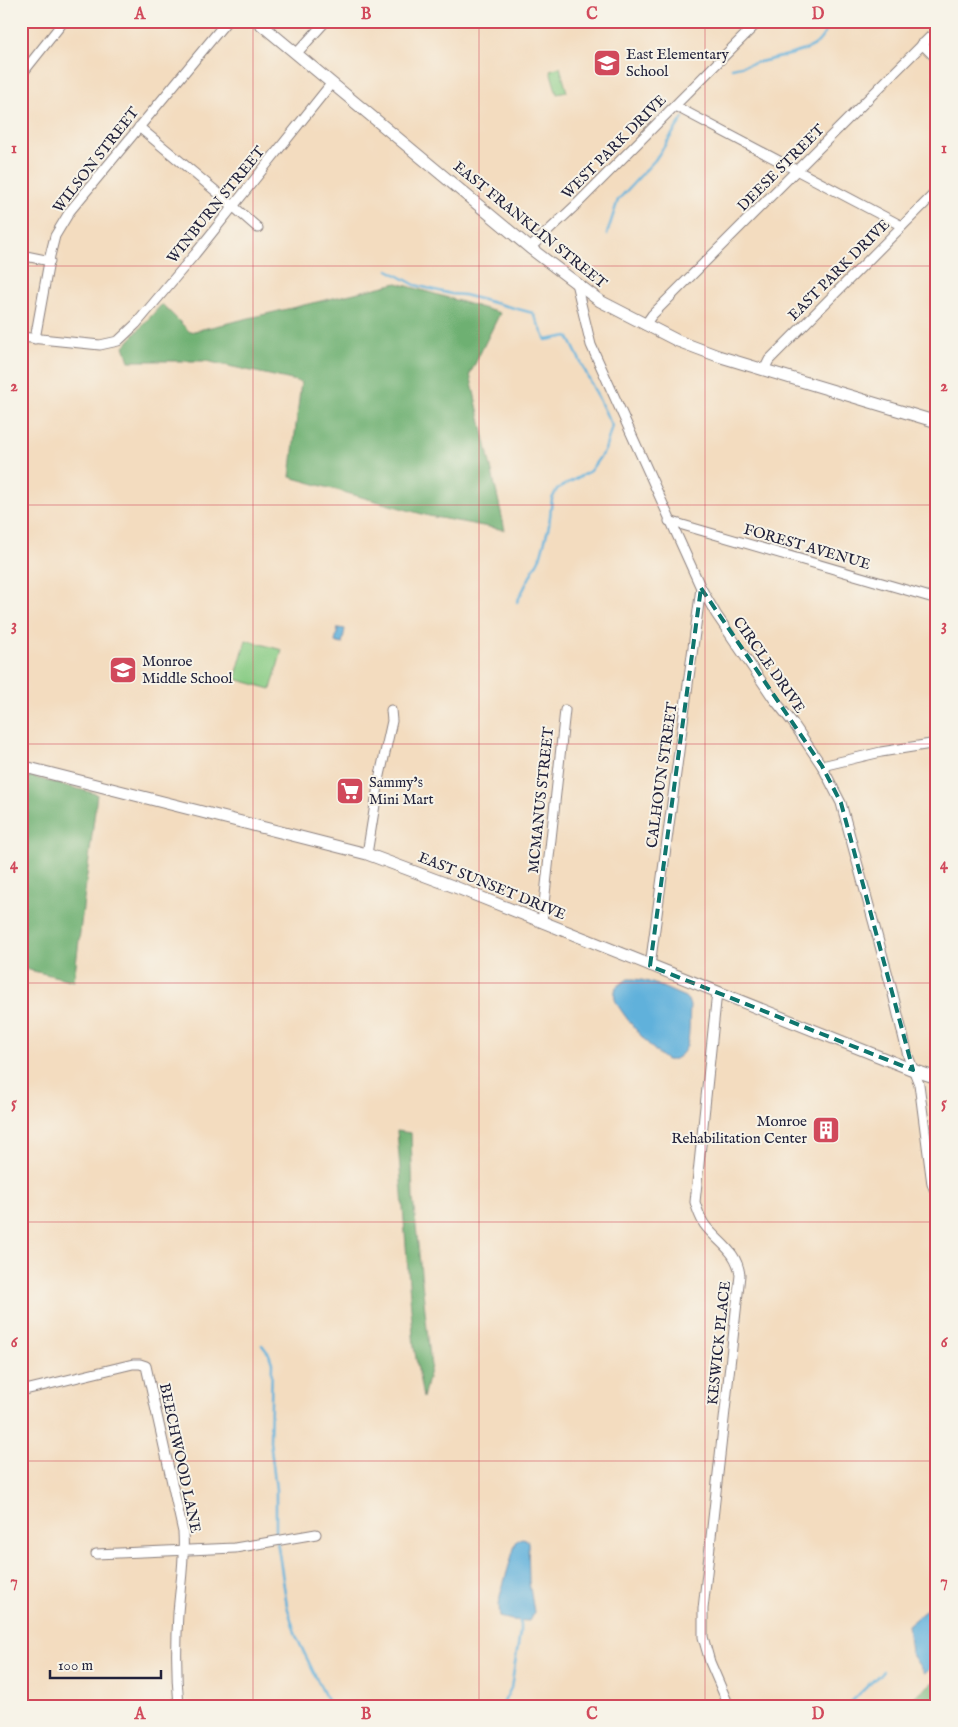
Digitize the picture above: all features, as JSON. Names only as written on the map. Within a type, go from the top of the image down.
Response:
[{"type":"street","points":[[21,75],[64,21]]},
{"type":"street","name":"WILSON STREET","points":[[35,339],[56,236],[70,210],[227,21]]},
{"type":"street","name":"EAST FRANKLIN STREET","points":[[257,21],[530,248],[600,300],[678,341],[718,356],[937,422]]},
{"type":"street","points":[[296,54],[326,21]]},
{"type":"street","name":"WEST PARK DRIVE","points":[[530,248],[578,204],[759,21]]},
{"type":"street","name":"DEESE STREET","points":[[645,325],[652,315],[937,30]]},
{"type":"street","points":[[922,44],[937,59]]},
{"type":"street","name":"WINBURN STREET","points":[[35,339],[100,345],[118,341],[142,317],[195,254],[331,84]]},
{"type":"street","points":[[675,106],[902,226]]},
{"type":"street","points":[[139,127],[258,228]]},
{"type":"street","name":"EAST PARK DRIVE","points":[[764,370],[769,360],[937,191]]},
{"type":"street","points":[[21,255],[50,261]]},
{"type":"street","name":"CIRCLE DRIVE","points":[[576,283],[591,345],[669,521],[701,588],[716,614],[822,766],[842,802],[908,1056],[919,1084],[932,1184],[937,1196]]},
{"type":"street","points":[[21,337],[35,339]]},
{"type":"street","name":"FOREST AVENUE","points":[[669,521],[683,523],[937,599]]},
{"type":"street","name":"CALHOUN STREET","points":[[650,966],[701,588]]},
{"type":"street","points":[[367,854],[379,780],[392,720],[392,710]]},
{"type":"street","name":"MCMANUS STREET","points":[[542,922],[565,710]]},
{"type":"street","points":[[822,766],[881,752],[937,743]]},
{"type":"street","name":"EAST SUNSET DRIVE","points":[[21,766],[367,854],[937,1078]]},
{"type":"street","name":"KESWICK PLACE","points":[[717,992],[695,1202],[705,1225],[723,1243],[739,1264],[740,1275],[703,1609],[704,1637],[710,1662],[729,1706]]},
{"type":"street","name":"BEECHWOOD LANE","points":[[21,1391],[133,1364],[146,1366],[183,1532],[185,1550],[178,1614],[176,1671],[179,1706]]},
{"type":"street","points":[[96,1554],[235,1548],[316,1534]]},
{"type":"highlighted area","points":[[701,588],[822,766],[841,803],[913,1070],[650,966]]},
{"type":"green space","points":[[560,67],[567,92],[557,94],[550,70]]},
{"type":"green space","points":[[397,283],[500,313],[470,374],[505,530],[429,516],[290,477],[301,382],[206,361],[129,361],[124,346],[162,304],[190,332]]},
{"type":"green space","points":[[246,640],[282,650],[271,689],[235,679]]},
{"type":"green space","points":[[21,774],[97,794],[74,981],[21,968]]},
{"type":"green space","points":[[397,1131],[411,1133],[413,1198],[431,1366],[423,1398],[414,1347]]},
{"type":"green space","points":[[937,1679],[937,1706],[902,1706]]},
{"type":"water","points":[[338,628],[345,629],[342,644],[335,642]]},
{"type":"water","points":[[628,979],[650,982],[688,1000],[690,1006],[688,1041],[684,1051],[677,1058],[667,1060],[662,1057],[629,1022],[617,1004],[615,999],[616,987]]},
{"type":"water","points":[[522,1538],[528,1542],[529,1582],[534,1612],[529,1621],[500,1617],[499,1606],[500,1596],[515,1545]]},
{"type":"water","points":[[937,1595],[937,1664],[924,1673],[911,1653],[908,1625],[925,1611]]},
{"type":"waterway","points":[[732,68],[789,55],[810,48],[821,39],[832,21]]},
{"type":"waterway","points":[[607,234],[618,200],[655,160],[683,118]]},
{"type":"waterway","points":[[388,270],[415,285],[451,294],[464,295],[533,313],[546,340],[568,336],[612,426],[605,450],[590,471],[557,489],[552,499],[549,525],[541,555],[517,602]]},
{"type":"waterway","points":[[262,1345],[269,1354],[272,1363],[270,1441],[276,1489],[276,1534],[287,1606],[296,1636],[330,1706]]},
{"type":"waterway","points":[[502,1706],[511,1688],[520,1633],[520,1619]]},
{"type":"waterway","points":[[21,1645],[28,1686],[29,1706]]},
{"type":"waterway","points":[[847,1706],[883,1671]]},
{"type":"place","name":"East Elementary School","points":[[607,63]]},
{"type":"place","name":"Monroe Middle School","points":[[123,670]]},
{"type":"place","name":"Sammy's Mini Mart","points":[[350,791]]},
{"type":"place","name":"Monroe Rehabilitation Center","points":[[826,1130]]}]
